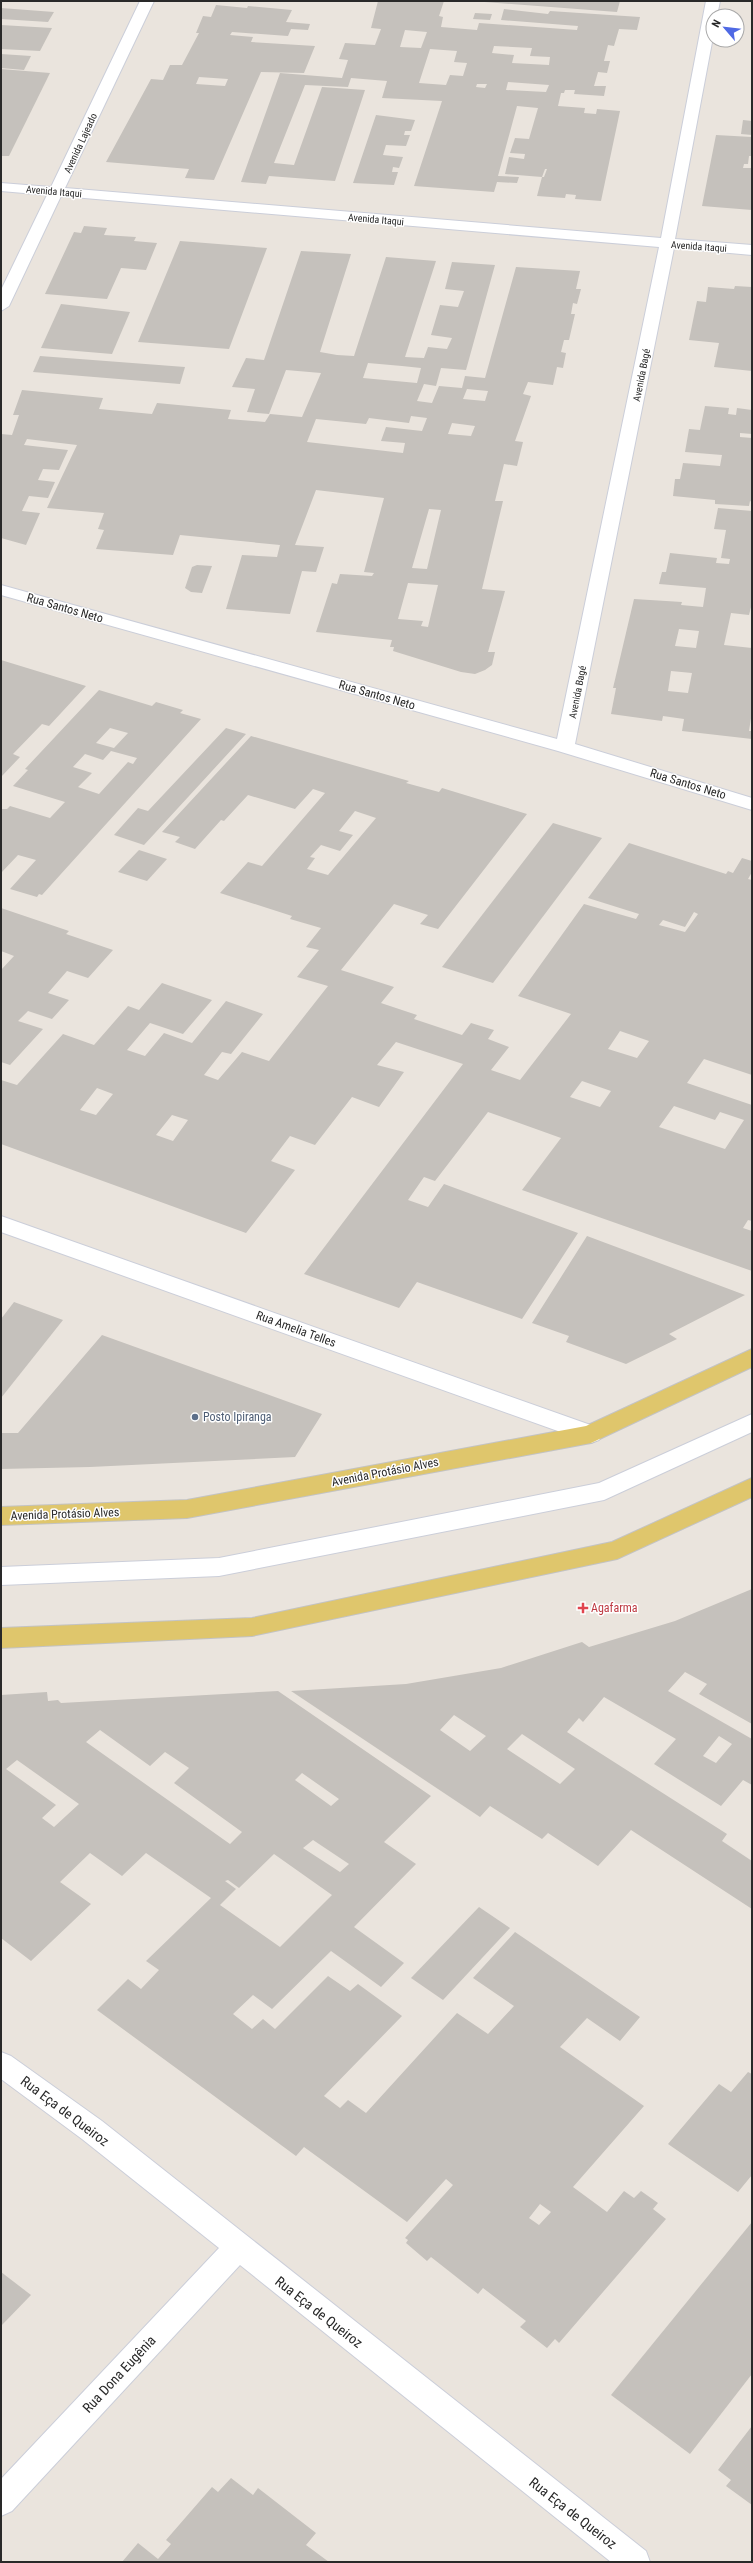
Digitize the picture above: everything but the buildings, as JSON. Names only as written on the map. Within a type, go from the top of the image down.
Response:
[{"type":"main road","name":"Avenida Protásio Alves","points":[[1,1516],[187,1509],[591,1434],[752,1357]]},
{"type":"main road","points":[[1,1638],[252,1627],[618,1550],[752,1487]]},
{"type":"street","name":"Avenida Lajeado","points":[[1,306],[147,1]]},
{"type":"street","name":"Avenida Bagé","points":[[566,747],[667,244],[713,1]]},
{"type":"street","name":"Avenida Itaqui","points":[[1,187],[752,250]]},
{"type":"street","name":"Rua Santos Neto","points":[[1,590],[566,747],[752,804]]},
{"type":"street","name":"Rua Amelia Telles","points":[[1,1224],[591,1434]]},
{"type":"street","points":[[1,1576],[219,1567],[604,1491],[752,1422]]},
{"type":"street","name":"Rua Eça de Queiroz","points":[[1,2064],[92,2130],[636,2562]]},
{"type":"street","name":"Rua Dona Eugênia","points":[[1,2501],[238,2247]]},
{"type":"place","name":"Posto Ipiranga","points":[[195,1417]]},
{"type":"place","name":"Agafarma","points":[[583,1608]]}]
